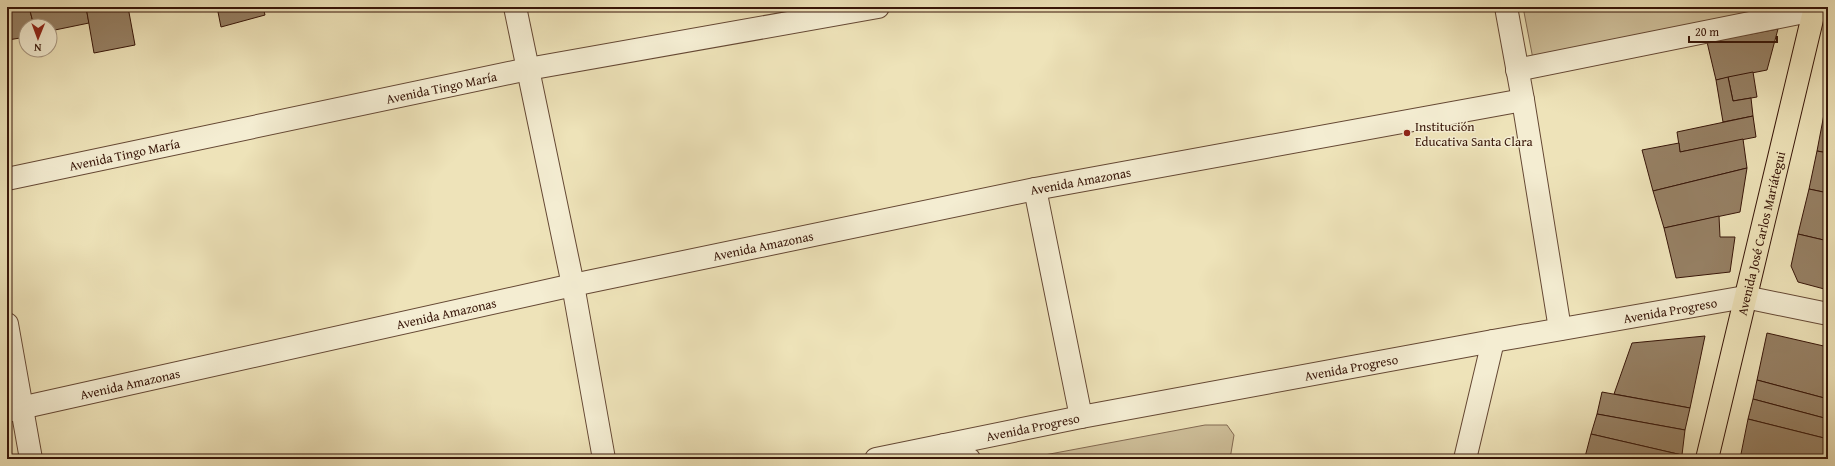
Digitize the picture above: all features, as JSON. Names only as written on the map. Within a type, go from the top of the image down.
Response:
[{"type":"main road","name":"Avenida José Carlos Mariátegui","points":[[1707,459],[1815,9]]},
{"type":"street","points":[[515,7],[573,285],[604,459]]},
{"type":"street","name":"Avenida Tingo María","points":[[7,179],[528,69],[878,7]]},
{"type":"street","points":[[1506,7],[1523,100],[1560,329]]},
{"type":"street","points":[[1517,70],[1815,9]]},
{"type":"street","name":"Avenida Amazonas","points":[[14,409],[573,285],[1036,189],[1523,100]]},
{"type":"street","points":[[1036,189],[1081,417]]},
{"type":"street","name":"Avenida Progreso","points":[[876,459],[1081,417],[1493,341],[1746,297],[1828,314]]},
{"type":"street","points":[[7,324],[14,409],[31,459]]},
{"type":"street","points":[[1465,459],[1493,341]]},
{"type":"street","points":[[944,445],[969,459]]},
{"type":"shaded area","points":[[1523,7],[1778,7],[1533,59]]},
{"type":"shaded area","points":[[1205,425],[1227,425],[1234,435],[1230,459],[1023,459]]},
{"type":"building","points":[[7,7],[29,7],[32,18],[18,18],[18,38],[8,40]]},
{"type":"building","points":[[29,7],[86,7],[89,23],[58,29],[58,18],[32,18]]},
{"type":"building","points":[[86,7],[128,7],[135,45],[94,53]]},
{"type":"building","points":[[217,7],[263,7],[265,15],[221,27]]},
{"type":"building","points":[[1778,29],[1767,70],[1716,80],[1707,42]]},
{"type":"building","points":[[1753,72],[1757,97],[1733,101],[1728,77]]},
{"type":"building","points":[[1728,77],[1733,101],[1751,98],[1753,116],[1723,122],[1716,80]]},
{"type":"building","points":[[1825,109],[1828,109],[1828,153],[1817,151]]},
{"type":"building","points":[[1753,116],[1756,137],[1680,152],[1677,132]]},
{"type":"building","points":[[1743,139],[1747,168],[1653,191],[1642,150],[1679,143],[1680,152]]},
{"type":"building","points":[[1817,151],[1828,153],[1828,193],[1809,189]]},
{"type":"building","points":[[1747,168],[1740,212],[1664,228],[1653,191]]},
{"type":"building","points":[[1809,189],[1828,193],[1828,241],[1798,234]]},
{"type":"building","points":[[1719,216],[1720,237],[1735,237],[1730,272],[1676,278],[1664,228]]},
{"type":"building","points":[[1798,234],[1828,241],[1828,290],[1798,282],[1791,266]]},
{"type":"building","points":[[1767,333],[1828,347],[1828,399],[1757,380]]},
{"type":"building","points":[[1705,336],[1690,408],[1614,394],[1632,343]]},
{"type":"building","points":[[1757,380],[1828,399],[1828,419],[1753,399]]},
{"type":"building","points":[[1602,392],[1690,408],[1685,430],[1597,414]]},
{"type":"building","points":[[1753,399],[1828,419],[1828,439],[1748,419]]},
{"type":"building","points":[[1597,414],[1685,430],[1682,455],[1591,434]]},
{"type":"building","points":[[1748,419],[1828,439],[1828,459],[1740,459]]},
{"type":"building","points":[[1591,434],[1682,455],[1681,459],[1596,459],[1585,457]]},
{"type":"place","name":"Institución Educativa Santa Clara","points":[[1407,133]]}]
